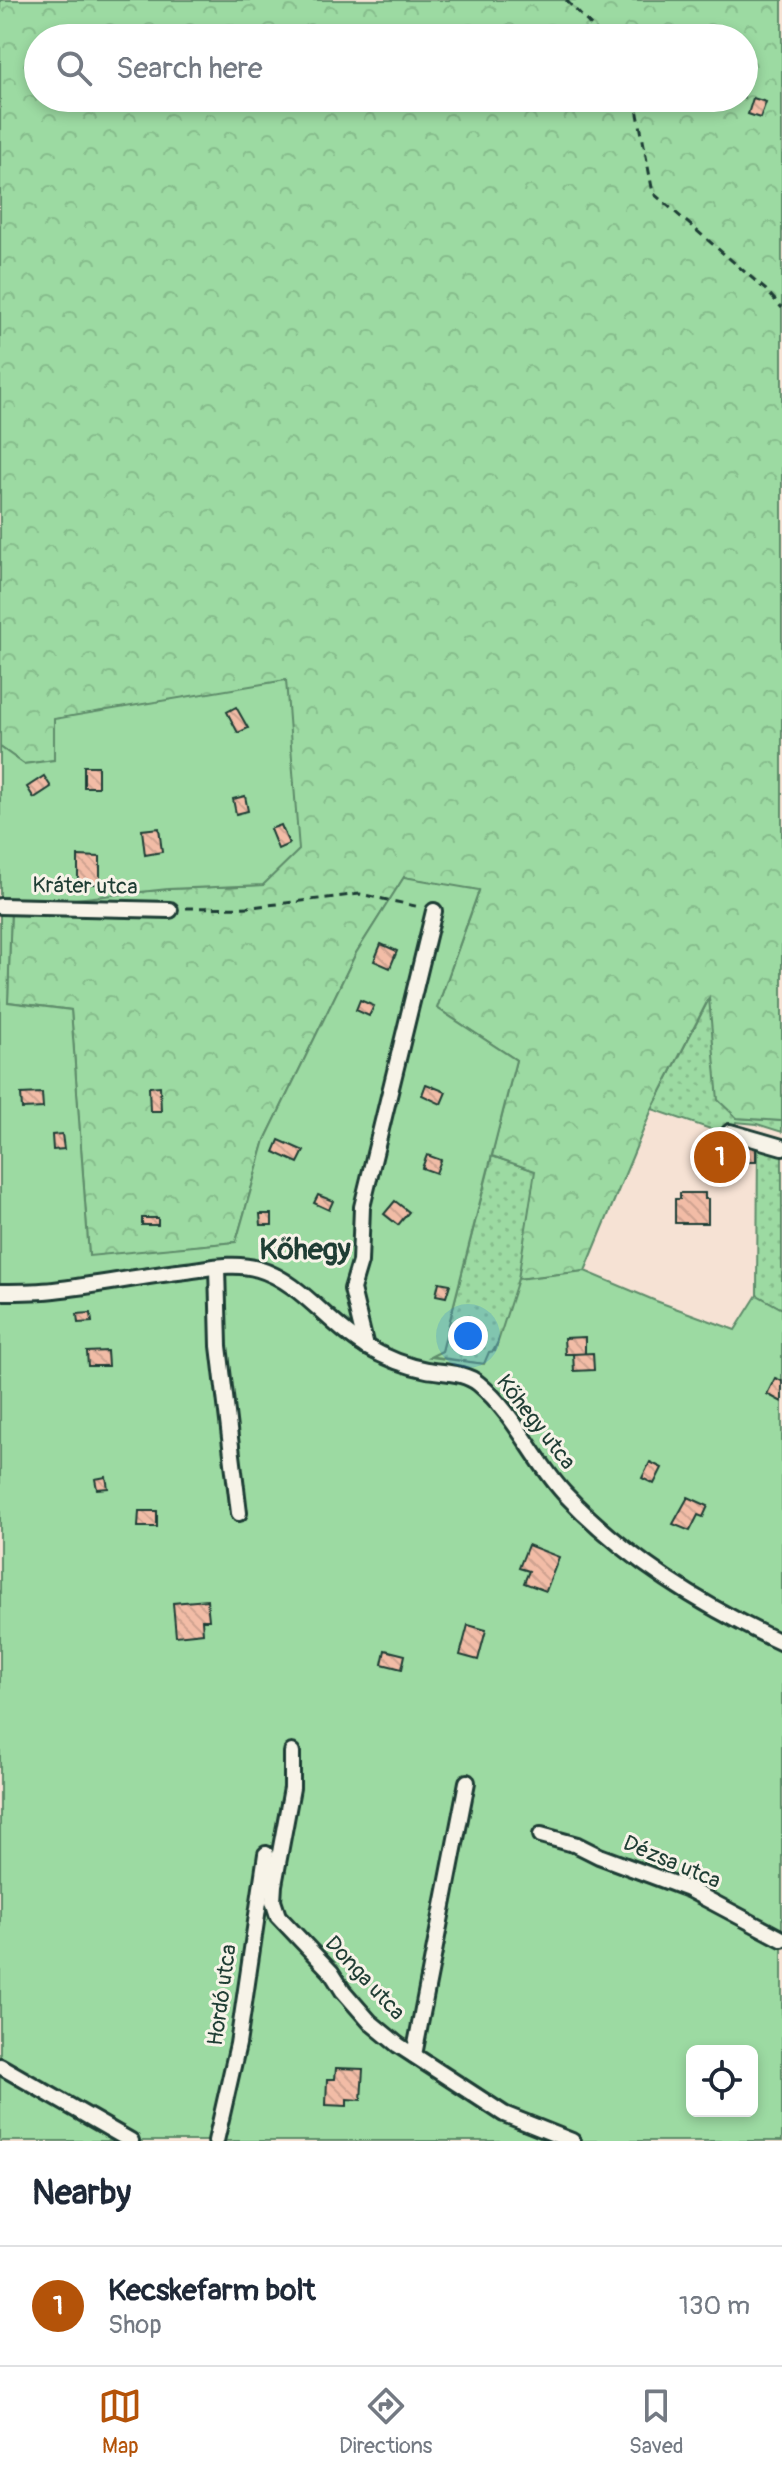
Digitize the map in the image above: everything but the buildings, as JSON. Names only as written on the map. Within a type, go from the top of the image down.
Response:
[{"type":"street","name":"Kráter utca","points":[[0,906],[170,910]]},
{"type":"street","points":[[366,1347],[352,1289],[360,1262],[362,1207],[434,911]]},
{"type":"street","points":[[730,1132],[782,1147]]},
{"type":"street","points":[[217,1267],[219,1346],[239,1513]]},
{"type":"street","name":"Kőhegy utca","points":[[0,1292],[53,1290],[217,1267],[258,1269],[279,1278],[366,1347],[399,1362],[425,1370],[456,1374],[479,1384],[513,1422],[564,1493],[635,1557],[683,1592],[730,1619],[782,1643]]},
{"type":"street","name":"Donga utca","points":[[292,1752],[292,1788],[268,1884],[278,1916],[331,1972],[370,2022],[504,2114],[572,2141]]},
{"type":"street","points":[[414,2055],[467,1782]]},
{"type":"street","name":"Dézsa utca","points":[[541,1835],[577,1845],[688,1889],[782,1939]]},
{"type":"street","name":"Hordó utca","points":[[216,2141],[238,2044],[254,1925],[268,1884],[266,1854]]},
{"type":"street","points":[[0,2066],[131,2141]]},
{"type":"path","points":[[566,0],[589,24]]},
{"type":"path","points":[[638,112],[653,193],[766,290],[782,308]]},
{"type":"path","points":[[170,910],[252,907],[360,894],[434,911]]},
{"type":"green space","points":[[0,0],[782,0],[782,1121],[737,1118],[718,1100],[709,998],[652,1109],[585,1271],[518,1279],[535,1171],[492,1156],[516,1060],[437,1008],[479,891],[404,877],[356,953],[265,1140],[236,1242],[89,1257],[71,1010],[8,1002],[11,905],[168,889],[263,885],[286,681],[55,719],[55,760],[24,764],[0,747]]},
{"type":"green space","points":[[286,680],[299,850],[263,885],[168,889],[11,906],[8,1002],[71,1010],[89,1256],[236,1242],[265,1140],[356,953],[404,877],[479,890],[437,1008],[516,1060],[442,1351],[430,1357],[484,1364],[489,1352],[495,1351],[518,1279],[585,1271],[735,1330],[757,1295],[782,1309],[782,2141],[0,2141],[0,747],[24,764],[54,760],[54,719]]},
{"type":"green space","points":[[710,997],[737,1118],[782,1121],[782,1132],[757,1124],[736,1122],[731,1136],[652,1109]]},
{"type":"green space","points":[[758,1140],[782,1144],[782,1309],[757,1295]]},
{"type":"green space","points":[[492,1156],[536,1171],[513,1299],[496,1346],[484,1364],[429,1356],[442,1351]]},
{"type":"place","name":"Kecskefarm bolt","points":[[720,1157]]},
{"type":"district","name":"Kőhegy","points":[[305,1249]]}]
